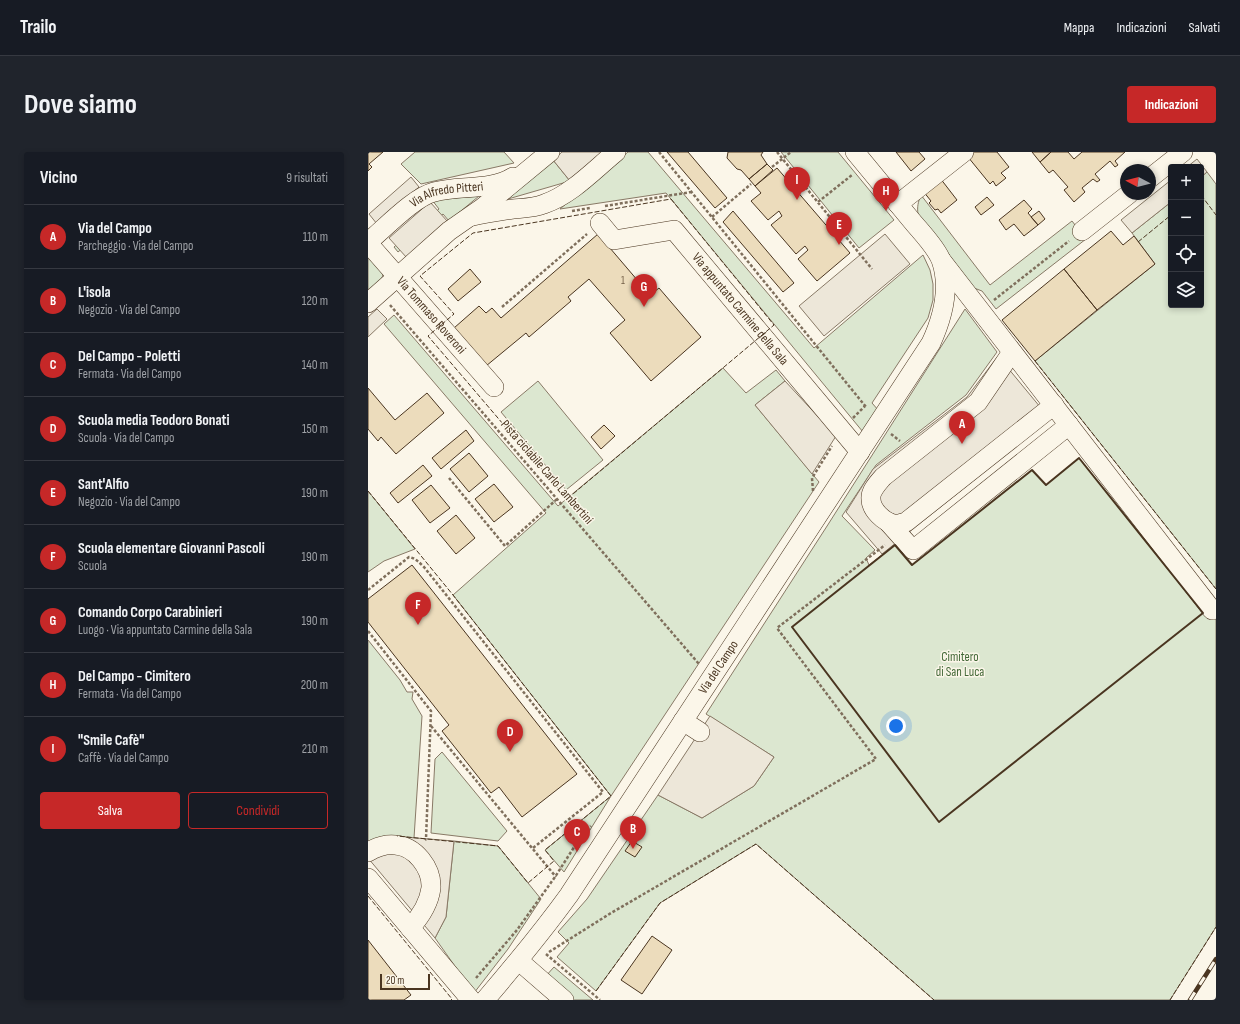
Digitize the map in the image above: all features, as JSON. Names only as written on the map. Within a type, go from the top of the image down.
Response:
[{"type":"street","name":"Via Alfredo Pitteri","points":[[374,298],[449,231],[550,152]]},
{"type":"street","name":"Via Alfredo Pitteri","points":[[470,216],[534,207],[554,200],[568,192],[616,152]]},
{"type":"street","points":[[898,204],[964,152]]},
{"type":"street","points":[[1156,173],[1184,152]]},
{"type":"street","name":"Via del Campo","points":[[860,158],[932,246],[940,259],[1212,610]]},
{"type":"street","name":"Via Alfredo Pitteri","points":[[368,243],[406,209],[424,196],[443,190],[500,183],[535,164]]},
{"type":"street","points":[[1082,231],[1121,200]]},
{"type":"street","name":"Via appuntato Carmine della Sala","points":[[599,215],[614,240],[674,230],[860,452]]},
{"type":"street","name":"Via Tommaso Roveroni","points":[[368,243],[494,387]]},
{"type":"street","name":"Via del Campo","points":[[485,1000],[519,961],[539,948],[569,895],[931,343],[938,328],[945,302],[943,270],[940,259]]},
{"type":"street","points":[[1012,352],[978,402],[883,478],[872,493],[871,499],[873,507],[913,550],[1069,425]]},
{"type":"street","points":[[894,528],[893,524],[906,522],[1054,405]]},
{"type":"street","points":[[684,721],[700,732]]},
{"type":"street","points":[[368,852],[394,845],[404,847],[415,853],[427,867],[431,886],[427,905],[410,928]]},
{"type":"street","points":[[368,878],[467,996]]},
{"type":"street","points":[[519,961],[564,1000]]},
{"type":"path","points":[[659,152],[865,406]]},
{"type":"path","points":[[777,152],[872,269]]},
{"type":"path","points":[[772,167],[791,152]]},
{"type":"path","points":[[818,202],[860,158]]},
{"type":"path","points":[[712,217],[751,184]]},
{"type":"path","points":[[570,211],[599,215],[692,192]]},
{"type":"path","points":[[502,307],[599,215]]},
{"type":"path","points":[[980,311],[1082,231]]},
{"type":"path","name":"Pista ciclabile Carlo Lambertini","points":[[374,298],[557,499],[699,664]]},
{"type":"path","points":[[879,423],[913,454]]},
{"type":"path","points":[[449,478],[505,546],[557,499]]},
{"type":"path","points":[[600,1000],[539,948],[610,913],[876,759],[777,628],[894,528]]},
{"type":"path","points":[[368,590],[409,557],[418,561],[603,792],[533,848]]},
{"type":"path","points":[[368,631],[431,711],[426,838],[415,853]]},
{"type":"path","points":[[430,725],[558,880]]},
{"type":"path","points":[[467,996],[517,930],[578,841],[592,825]]},
{"type":"green space","points":[[415,152],[504,152],[514,163],[421,184],[401,164]]},
{"type":"green space","points":[[628,152],[648,152],[814,348],[923,255],[930,270],[933,284],[933,300],[928,318],[872,403],[879,411],[863,432],[666,193],[560,209]]},
{"type":"green space","points":[[781,152],[838,152],[894,220],[859,248]]},
{"type":"green space","points":[[553,160],[570,181],[508,199]]},
{"type":"green space","points":[[1207,172],[1216,184],[1216,589],[1035,361],[1155,264],[1132,233],[1168,204],[1168,308],[1204,308],[1204,174]]},
{"type":"green space","points":[[921,195],[990,285],[1072,221],[1086,239],[996,309],[982,291],[974,288],[918,214],[918,204]]},
{"type":"green space","points":[[479,196],[449,221],[443,214],[398,252],[394,247],[439,209],[432,200]]},
{"type":"green space","points":[[374,257],[382,267],[383,275],[380,282],[368,293],[368,258]]},
{"type":"green space","name":"Cimitero di San Luca","points":[[965,309],[997,352],[966,395],[876,465],[842,516],[875,550],[866,558],[869,565],[895,545],[912,565],[1032,470],[1046,485],[1079,458],[1203,613],[1216,604],[1216,927],[1170,1000],[934,1000],[756,844],[660,903],[596,991],[557,957],[569,943],[558,932],[587,899],[658,795],[702,818],[754,786],[774,757],[706,714]]},
{"type":"green space","points":[[394,315],[558,506],[723,368],[746,393],[776,370],[785,381],[755,405],[819,482],[611,796],[453,595],[546,513],[384,324]]},
{"type":"green space","points":[[538,381],[603,460],[566,490],[501,412]]},
{"type":"green space","points":[[368,491],[415,549],[384,561],[368,572]]},
{"type":"green space","points":[[368,640],[400,680],[407,692],[413,692],[412,699],[422,716],[414,838],[391,836],[368,842]]},
{"type":"green space","points":[[442,752],[507,831],[498,841],[431,833],[435,759]]},
{"type":"green space","points":[[611,796],[564,872],[545,850]]},
{"type":"green space","points":[[454,841],[498,846],[541,899],[508,949],[474,993],[435,938],[446,917]]},
{"type":"green space","points":[[554,967],[593,1000],[572,1000],[545,977]]},
{"type":"shaded area","points":[[562,152],[605,152],[570,181],[553,160]]},
{"type":"shaded area","points":[[1197,159],[1201,164],[1191,164]]},
{"type":"shaded area","points":[[411,177],[419,187],[377,224],[369,214]]},
{"type":"shaded area","points":[[1168,182],[1168,204],[1132,233],[1121,220],[1146,200],[1156,200],[1156,192]]},
{"type":"shaded area","points":[[430,202],[448,222],[407,258],[389,238]]},
{"type":"shaded area","points":[[885,234],[910,264],[824,336],[799,306]]},
{"type":"shaded area","points":[[377,309],[387,319],[368,337],[368,317]]},
{"type":"shaded area","points":[[998,356],[1050,419],[882,554],[846,512],[873,469],[967,397]]},
{"type":"shaded area","points":[[785,381],[836,436],[812,474],[755,405]]},
{"type":"shaded area","points":[[710,716],[774,757],[754,786],[702,818],[658,795]]},
{"type":"shaded area","points":[[391,836],[454,841],[446,917],[435,938],[368,858]]},
{"type":"building","points":[[368,152],[383,152],[369,164],[372,167],[368,171]]},
{"type":"building","points":[[667,152],[688,152],[727,198],[715,208]]},
{"type":"building","points":[[728,152],[763,152],[761,155],[767,164],[749,179],[727,158]]},
{"type":"building","points":[[896,152],[919,152],[925,159],[911,171]]},
{"type":"building","points":[[974,152],[997,152],[1009,167],[1001,173],[1006,178],[996,186],[993,181],[990,184],[968,157]]},
{"type":"building","points":[[1032,152],[1051,152],[1040,162]]},
{"type":"building","points":[[1051,152],[1068,152],[1074,159],[1082,152],[1125,152],[1115,161],[1118,165],[1115,167],[1110,161],[1095,174],[1100,180],[1097,182],[1093,179],[1082,188],[1085,192],[1074,202],[1064,190],[1068,187],[1053,170],[1049,173],[1040,162]]},
{"type":"building","points":[[767,164],[773,170],[755,186],[749,179]]},
{"type":"building","points":[[777,168],[850,253],[817,281],[798,259],[808,250],[805,246],[796,254],[771,225],[782,216],[779,211],[768,220],[751,201],[761,193],[755,186]]},
{"type":"building","points":[[940,178],[957,200],[941,213],[938,209],[935,210],[929,203],[931,201],[923,191]]},
{"type":"building","points":[[987,197],[994,205],[981,215],[975,207]]},
{"type":"building","points":[[1024,200],[1032,209],[1028,213],[1038,225],[1024,236],[1014,224],[1006,230],[999,220]]},
{"type":"building","points":[[733,211],[794,283],[783,292],[723,222]]},
{"type":"building","points":[[1039,211],[1045,219],[1038,225],[1031,217]]},
{"type":"building","points":[[1111,231],[1123,245],[1134,236],[1155,264],[1097,310],[1064,269]]},
{"type":"building","points":[[598,234],[650,295],[659,288],[701,337],[651,381],[610,333],[625,320],[589,279],[568,297],[571,301],[529,337],[526,333],[486,366],[454,328],[479,306],[486,313],[492,308],[501,318]]},
{"type":"building","points":[[470,269],[481,282],[458,301],[448,289]]},
{"type":"building","points":[[1064,269],[1097,310],[1035,361],[1002,320]]},
{"type":"building","points":[[368,388],[395,420],[427,393],[444,413],[396,454],[381,437],[378,441],[368,429]]},
{"type":"building","points":[[604,425],[615,436],[601,449],[591,437]]},
{"type":"building","points":[[466,430],[474,441],[441,469],[432,458]]},
{"type":"building","points":[[469,453],[488,476],[469,492],[450,469]]},
{"type":"building","points":[[423,465],[432,476],[398,503],[390,493]]},
{"type":"building","points":[[494,484],[513,507],[494,522],[475,499]]},
{"type":"building","points":[[431,485],[450,508],[430,523],[412,500]]},
{"type":"building","points":[[456,515],[475,538],[456,554],[437,531]]},
{"type":"building","points":[[412,565],[577,774],[522,817],[499,787],[491,793],[442,731],[449,725],[368,622],[368,599]]},
{"type":"building","points":[[632,841],[642,847],[635,857],[625,851]]},
{"type":"building","points":[[652,936],[672,950],[642,994],[621,980]]},
{"type":"building","points":[[368,940],[411,995],[404,1000],[368,1000]]},
{"type":"railway","points":[[1190,1000],[1216,959]]},
{"type":"fence","points":[[671,199],[774,325],[567,499],[428,336],[454,314],[420,276],[473,233],[671,199]]},
{"type":"fence","points":[[1204,199],[1216,215]]},
{"type":"fence","points":[[1138,242],[1168,217]]},
{"type":"fence","points":[[1035,361],[1216,589]]},
{"type":"fence","points":[[368,491],[453,595],[611,796],[545,850],[554,861],[528,883],[498,846],[397,836]]},
{"type":"fence","points":[[596,991],[660,903],[756,844],[934,1000]]},
{"type":"fence","points":[[368,896],[452,999],[451,1000]]},
{"type":"fence","points":[[1170,1000],[1216,927]]},
{"type":"wall","points":[[1079,458],[1203,613],[939,822],[792,627],[895,545],[912,565],[1032,470],[1046,485],[1079,458]]},
{"type":"place","name":"\"Smile Cafè\"","points":[[797,200]]},
{"type":"place","name":"Del Campo - Cimitero","points":[[886,211]]},
{"type":"place","name":"Sant'Alfio","points":[[839,245]]},
{"type":"place","name":"Comando Corpo Carabinieri","points":[[644,307]]},
{"type":"place","name":"Via del Campo","points":[[962,444]]},
{"type":"place","name":"Scuola elementare Giovanni Pascoli","points":[[418,625]]},
{"type":"place","name":"Scuola media Teodoro Bonati","points":[[510,752]]},
{"type":"place","name":"L'isola","points":[[633,849]]},
{"type":"place","name":"Del Campo - Poletti","points":[[577,852]]}]
